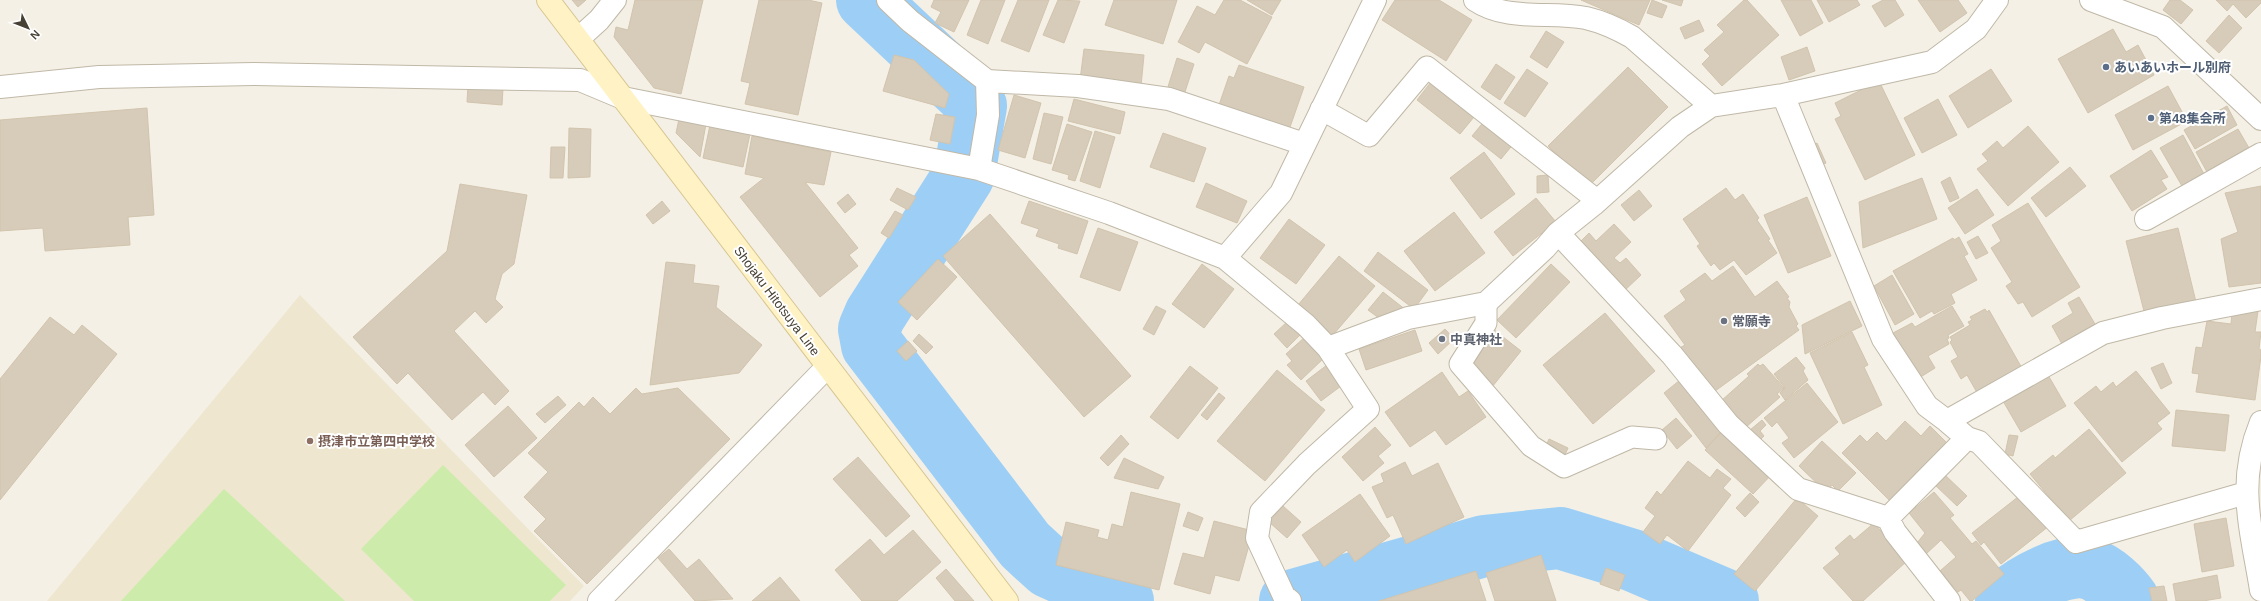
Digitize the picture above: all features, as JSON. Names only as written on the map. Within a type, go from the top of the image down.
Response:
[{"type":"main road","name":"Shojaku Hitotsuya Line","points":[[548,0],[1007,601]]},
{"type":"street","points":[[578,39],[599,20],[615,0]]},
{"type":"street","points":[[888,0],[910,21],[987,81],[1078,86],[1169,99],[1304,144]]},
{"type":"street","points":[[1225,258],[1281,193],[1375,0]]},
{"type":"street","points":[[1475,0],[1486,8],[1506,13],[1587,18],[1618,29],[1632,37],[1711,106]]},
{"type":"street","points":[[1328,348],[1408,318],[1486,303],[1545,248],[1558,233],[1598,201],[1680,127],[1711,106],[1783,95],[1932,62],[1976,29],[1997,0]]},
{"type":"street","points":[[2091,0],[2163,27],[2261,120]]},
{"type":"street","points":[[0,87],[99,77],[254,74],[580,80],[623,98],[970,167],[1109,213],[1225,258],[1306,325],[1328,348],[1368,409],[1307,464],[1261,512],[1257,538],[1287,599]]},
{"type":"street","points":[[970,167],[988,115],[987,81]]},
{"type":"street","points":[[1783,95],[1883,340],[1927,406],[1967,438],[1979,442],[2076,542],[2246,494]]},
{"type":"street","points":[[2146,219],[2261,154]]},
{"type":"street","points":[[1558,233],[1672,355],[1728,424],[1798,489],[1888,518],[1895,532],[1949,601]]},
{"type":"street","points":[[1947,421],[2103,333],[2162,318],[2261,299]]},
{"type":"street","points":[[599,601],[827,367]]},
{"type":"street","points":[[2261,422],[2250,454],[2246,494],[2251,538],[2261,590]]},
{"type":"street","points":[[1888,518],[1967,438]]},
{"type":"lane","points":[[1321,109],[1369,136],[1427,67],[1598,201]]},
{"type":"lane","points":[[1486,303],[1486,323],[1460,364],[1531,446],[1564,467],[1632,437],[1656,439]]},
{"type":"shaded area","name":"摂津市立第四中学校","points":[[300,295],[584,586],[570,601],[47,601]]},
{"type":"green space","points":[[443,465],[566,585],[550,601],[414,601],[361,549]]},
{"type":"green space","points":[[224,489],[345,601],[121,601]]},
{"type":"building","points":[[572,0],[586,0],[578,7]]},
{"type":"building","points":[[635,0],[703,0],[681,94],[654,88],[614,37],[616,27],[628,30]]},
{"type":"building","points":[[759,0],[808,0],[822,3],[798,115],[745,104],[750,83],[741,81]]},
{"type":"building","points":[[934,0],[969,0],[954,32],[935,23],[941,12],[931,7]]},
{"type":"building","points":[[981,0],[1005,0],[988,44],[967,35]]},
{"type":"building","points":[[1018,0],[1049,0],[1029,52],[1001,41]]},
{"type":"building","points":[[1058,0],[1080,1],[1064,43],[1043,35]]},
{"type":"building","points":[[1114,0],[1177,0],[1163,44],[1105,25]]},
{"type":"building","points":[[1224,0],[1240,0],[1272,17],[1247,64],[1205,42],[1199,53],[1178,42],[1197,6],[1215,15]]},
{"type":"building","points":[[1247,0],[1281,0],[1272,15]]},
{"type":"building","points":[[1395,0],[1439,0],[1472,20],[1446,61],[1382,20]]},
{"type":"building","points":[[1581,0],[1650,0],[1639,25]]},
{"type":"building","points":[[1652,0],[1667,6],[1662,18],[1647,13]]},
{"type":"building","points":[[1662,0],[1683,0],[1681,6]]},
{"type":"building","points":[[1744,0],[1747,0],[1779,35],[1722,86],[1702,64],[1710,56],[1704,50],[1724,32],[1717,25]]},
{"type":"building","points":[[1781,0],[1811,0],[1823,23],[1800,36]]},
{"type":"building","points":[[1817,0],[1857,0],[1860,5],[1829,22]]},
{"type":"building","points":[[1883,0],[1895,0],[1904,15],[1885,27],[1872,6]]},
{"type":"building","points":[[1918,0],[1958,0],[1967,13],[1940,32]]},
{"type":"building","points":[[2170,0],[2180,0],[2193,10],[2181,24],[2163,10]]},
{"type":"building","points":[[2216,0],[2261,0],[2261,3],[2246,18],[2233,4],[2227,11]]},
{"type":"building","points":[[2229,15],[2242,28],[2219,53],[2206,41]]},
{"type":"building","points":[[1699,20],[1704,31],[1685,39],[1680,28]]},
{"type":"building","name":"あいあいホール別府","points":[[2113,29],[2126,52],[2138,45],[2154,75],[2088,113],[2058,59]]},
{"type":"building","points":[[1546,31],[1564,42],[1547,68],[1530,57]]},
{"type":"building","points":[[1807,47],[1815,71],[1789,80],[1781,57]]},
{"type":"building","points":[[1084,49],[1144,55],[1141,86],[1080,80]]},
{"type":"building","points":[[894,55],[914,60],[949,94],[945,108],[883,91]]},
{"type":"building","points":[[1177,58],[1194,64],[1184,95],[1167,90]]},
{"type":"building","points":[[1496,64],[1515,77],[1500,100],[1481,87]]},
{"type":"building","points":[[1239,65],[1304,87],[1289,130],[1219,105],[1229,76],[1234,78]]},
{"type":"building","points":[[1628,67],[1668,107],[1589,186],[1548,146]]},
{"type":"building","points":[[1527,69],[1548,83],[1525,117],[1504,103]]},
{"type":"building","points":[[1991,69],[2012,101],[1968,128],[1949,96]]},
{"type":"building","points":[[1879,81],[1915,155],[1865,180],[1835,119],[1841,116],[1835,103]]},
{"type":"building","points":[[1431,82],[1474,117],[1460,134],[1417,100]]},
{"type":"building","points":[[468,86],[503,88],[502,105],[467,102]]},
{"type":"building","name":"第48集会所","points":[[2168,86],[2187,121],[2133,150],[2115,115]]},
{"type":"building","points":[[1014,95],[1041,103],[1025,158],[998,150]]},
{"type":"building","points":[[1074,99],[1125,112],[1120,134],[1068,121]]},
{"type":"building","points":[[1938,99],[1957,135],[1922,153],[1904,118]]},
{"type":"building","points":[[2227,106],[2237,125],[2195,149],[2184,130]]},
{"type":"building","points":[[147,108],[154,215],[128,217],[130,245],[45,251],[43,228],[0,231],[0,120]]},
{"type":"building","points":[[1044,113],[1063,117],[1051,164],[1033,159]]},
{"type":"building","points":[[936,114],[955,117],[950,144],[930,140]]},
{"type":"building","points":[[679,119],[706,124],[700,157],[676,133]]},
{"type":"building","points":[[1486,119],[1515,142],[1501,159],[1472,136]]},
{"type":"building","points":[[1067,124],[1092,132],[1075,181],[1068,179],[1069,175],[1052,170]]},
{"type":"building","points":[[710,125],[750,134],[743,167],[703,158]]},
{"type":"building","points":[[2028,126],[2059,162],[2008,206],[1977,169],[1988,161],[1982,154],[1997,141],[2003,148]]},
{"type":"building","points":[[569,128],[591,129],[590,177],[568,178]]},
{"type":"building","points":[[2238,129],[2249,148],[2207,172],[2196,152]]},
{"type":"building","points":[[1095,131],[1115,137],[1100,188],[1080,181]]},
{"type":"building","points":[[1163,133],[1206,148],[1194,182],[1150,167]]},
{"type":"building","points":[[2183,135],[2204,174],[2182,186],[2160,148]]},
{"type":"building","points":[[752,136],[831,152],[824,185],[805,182],[858,248],[849,255],[858,266],[820,297],[740,197],[764,178],[745,174]]},
{"type":"building","points":[[1817,143],[1826,163],[1818,167],[1808,147]]},
{"type":"building","points":[[551,147],[565,147],[563,178],[550,178]]},
{"type":"building","points":[[2151,150],[2168,177],[2161,180],[2167,189],[2132,211],[2110,176]]},
{"type":"building","points":[[1484,152],[1515,194],[1481,219],[1450,178]]},
{"type":"building","points":[[2070,167],[2086,186],[2046,217],[2031,198]]},
{"type":"building","points":[[1548,175],[1549,192],[1537,193],[1537,176]]},
{"type":"building","points":[[1950,177],[1959,198],[1950,202],[1941,182]]},
{"type":"building","points":[[1922,178],[1937,219],[1863,248],[1859,202]]},
{"type":"building","points":[[1206,183],[1247,201],[1237,223],[1196,207]]},
{"type":"building","points":[[460,184],[527,195],[514,264],[502,274],[495,299],[503,307],[486,323],[475,311],[454,331],[509,391],[495,405],[483,392],[452,420],[408,373],[397,384],[353,337],[447,251]]},
{"type":"building","points":[[2261,186],[2261,283],[2229,287],[2221,239],[2238,232],[2225,193]]},
{"type":"building","points":[[897,188],[916,197],[908,210],[890,200]]},
{"type":"building","points":[[1726,188],[1735,200],[1743,194],[1759,218],[1757,220],[1770,239],[1768,240],[1777,253],[1746,275],[1734,260],[1720,270],[1714,263],[1711,266],[1697,246],[1700,244],[1683,219]]},
{"type":"building","points":[[1977,189],[1994,215],[1965,234],[1948,208]]},
{"type":"building","points":[[1639,190],[1652,206],[1634,221],[1621,205]]},
{"type":"building","points":[[848,194],[856,204],[845,213],[837,203]]},
{"type":"building","points":[[1807,197],[1831,256],[1788,273],[1764,215]]},
{"type":"building","points":[[1536,198],[1556,222],[1513,256],[1494,232]]},
{"type":"building","points":[[662,201],[670,211],[653,224],[646,215]]},
{"type":"building","points":[[1029,201],[1088,221],[1077,254],[1058,248],[1059,244],[1036,236],[1039,229],[1021,223]]},
{"type":"building","points":[[2028,203],[2080,287],[2032,317],[2023,302],[2018,304],[2006,286],[2012,282],[1991,248],[2001,241],[1992,225]]},
{"type":"building","points":[[895,211],[903,215],[889,238],[881,233]]},
{"type":"building","points":[[1454,212],[1485,253],[1435,291],[1404,251]]},
{"type":"building","points":[[990,214],[1131,376],[1084,417],[943,256]]},
{"type":"building","points":[[1289,219],[1325,245],[1296,284],[1260,258]]},
{"type":"building","points":[[1614,224],[1631,242],[1614,258],[1620,263],[1626,258],[1641,275],[1624,291],[1579,243],[1589,233],[1596,241]]},
{"type":"building","points":[[1098,228],[1138,242],[1120,291],[1080,277]]},
{"type":"building","points":[[2178,228],[2196,302],[2145,315],[2126,241]]},
{"type":"building","points":[[1978,236],[1988,253],[1976,259],[1967,242]]},
{"type":"building","points":[[1959,237],[1968,254],[1964,256],[1977,280],[1951,294],[1955,303],[1934,314],[1932,311],[1920,318],[1893,271],[1953,238],[1954,240]]},
{"type":"building","points":[[1378,252],[1428,290],[1414,309],[1364,271]]},
{"type":"building","points":[[1339,256],[1375,286],[1333,335],[1298,305]]},
{"type":"building","points":[[938,259],[957,277],[917,320],[898,302]]},
{"type":"building","points":[[666,262],[695,265],[693,283],[719,286],[716,307],[762,345],[739,373],[650,385]]},
{"type":"building","points":[[1202,264],[1234,289],[1204,328],[1172,304]]},
{"type":"building","points":[[1551,264],[1570,282],[1516,338],[1497,320]]},
{"type":"building","points":[[1733,266],[1755,297],[1777,281],[1789,297],[1787,298],[1790,302],[1789,307],[1798,324],[1796,326],[1799,330],[1711,394],[1678,349],[1685,345],[1664,316],[1686,300],[1680,291],[1705,273],[1712,281]]},
{"type":"building","points":[[1892,275],[1914,314],[1895,325],[1874,286]]},
{"type":"building","points":[[1383,292],[1406,310],[1383,321],[1368,310]]},
{"type":"building","points":[[2079,297],[2095,324],[2062,344],[2052,326],[2073,313],[2068,303]]},
{"type":"building","points":[[1850,301],[1862,326],[1805,354],[1802,325]]},
{"type":"building","points":[[1156,306],[1166,311],[1154,335],[1143,329]]},
{"type":"building","points":[[1952,306],[1964,326],[1948,335],[1949,338],[1947,339],[1949,344],[1928,356],[1935,368],[1919,378],[1893,333],[1912,323],[1915,327]]},
{"type":"building","points":[[1985,309],[1987,312],[1989,310],[2023,370],[1979,396],[1967,375],[1961,379],[1951,361],[1958,357],[1950,342],[1952,340],[1950,337],[1970,325],[1968,322],[1972,320],[1970,317]]},
{"type":"building","points":[[2258,311],[2255,332],[2261,332],[2259,349],[2261,350],[2261,356],[2255,400],[2196,392],[2199,374],[2192,373],[2196,347],[2202,348],[2207,321],[2231,324],[2232,313]]},
{"type":"building","points":[[1605,313],[1655,371],[1593,424],[1543,365]]},
{"type":"building","points":[[50,317],[74,335],[82,325],[117,354],[0,500],[0,379]]},
{"type":"building","points":[[1288,321],[1301,334],[1287,348],[1274,334]]},
{"type":"building","points":[[1445,329],[1454,339],[1438,354],[1429,343]]},
{"type":"building","points":[[1493,329],[1521,351],[1492,387],[1464,365]]},
{"type":"building","points":[[1415,330],[1422,351],[1366,370],[1359,349]]},
{"type":"building","points":[[1852,332],[1868,365],[1864,367],[1882,405],[1843,424],[1810,353]]},
{"type":"building","points":[[919,334],[933,347],[926,354],[913,341]]},
{"type":"building","points":[[1305,337],[1324,358],[1301,380],[1287,365],[1292,361],[1286,354]]},
{"type":"building","points":[[908,341],[917,351],[906,361],[897,351]]},
{"type":"building","points":[[1796,357],[1805,368],[1803,371],[1808,380],[1785,400],[1780,393],[1785,388],[1774,374]]},
{"type":"building","points":[[2163,363],[2172,383],[2161,389],[2151,368]]},
{"type":"building","points":[[1758,364],[1760,366],[1763,364],[1784,388],[1777,394],[1780,397],[1745,428],[1721,401],[1749,376],[1747,374]]},
{"type":"building","points":[[1327,365],[1341,386],[1321,401],[1306,381]]},
{"type":"building","points":[[1190,366],[1218,388],[1178,439],[1150,417]]},
{"type":"building","points":[[1277,370],[1325,410],[1265,481],[1217,441]]},
{"type":"building","points":[[2136,371],[2170,413],[2157,423],[2162,429],[2122,462],[2074,403],[2096,386],[2101,392],[2113,382],[2116,387]]},
{"type":"building","points":[[1442,372],[1459,397],[1468,391],[1486,417],[1446,445],[1435,430],[1410,447],[1385,412]]},
{"type":"building","points":[[2048,375],[2066,406],[2021,432],[2003,401]]},
{"type":"building","points":[[1685,376],[1725,428],[1706,448],[1664,393]]},
{"type":"building","points":[[1807,383],[1838,422],[1794,458],[1782,443],[1789,438],[1777,422],[1772,427],[1764,418]]},
{"type":"building","points":[[636,388],[642,394],[678,388],[730,439],[587,584],[534,531],[546,519],[524,497],[548,472],[528,453],[579,402],[584,407],[593,397],[610,414]]},
{"type":"building","points":[[1219,393],[1225,398],[1207,420],[1201,415]]},
{"type":"building","points":[[558,396],[566,405],[545,423],[536,414]]},
{"type":"building","points":[[508,406],[537,438],[494,477],[465,445]]},
{"type":"building","points":[[2176,410],[2229,415],[2225,451],[2172,446]]},
{"type":"building","points":[[1676,418],[1692,436],[1677,449],[1662,430]]},
{"type":"building","points":[[1762,420],[1766,425],[1760,431],[1764,436],[1754,446],[1744,435]]},
{"type":"building","points":[[1905,421],[1921,436],[1930,426],[1949,445],[1892,503],[1842,453],[1860,435],[1867,442],[1877,432],[1886,441]]},
{"type":"building","points":[[1375,427],[1391,445],[1378,456],[1384,463],[1363,481],[1342,457]]},
{"type":"building","points":[[1725,428],[1773,473],[1753,494],[1705,450]]},
{"type":"building","points":[[2089,429],[2126,473],[2069,521],[2030,474],[2053,455],[2055,458]]},
{"type":"building","points":[[1121,435],[1129,444],[1108,466],[1100,458]]},
{"type":"building","points":[[2009,435],[2018,436],[2013,456],[2005,454]]},
{"type":"building","points":[[1549,439],[1568,448],[1564,457],[1545,448]]},
{"type":"building","points":[[1822,441],[1856,473],[1838,491],[1832,485],[1826,492],[1799,466]]},
{"type":"building","points":[[858,457],[910,516],[886,537],[833,479]]},
{"type":"building","points":[[1124,458],[1164,477],[1158,489],[1114,478]]},
{"type":"building","points":[[1688,461],[1710,478],[1717,469],[1731,479],[1723,488],[1731,495],[1688,551],[1667,535],[1660,544],[1643,532],[1655,516],[1645,508],[1657,491],[1661,495]]},
{"type":"building","points":[[1405,462],[1412,476],[1438,463],[1464,517],[1406,544],[1393,515],[1387,518],[1372,487],[1384,482],[1381,474]]},
{"type":"building","points":[[1944,474],[1967,496],[1957,506],[1934,484]]},
{"type":"building","points":[[1131,492],[1180,504],[1159,590],[1056,565],[1066,522],[1099,530],[1097,537],[1108,540],[1112,524],[1123,527]]},
{"type":"building","points":[[1934,492],[1954,515],[1950,518],[1972,544],[1976,541],[2004,574],[1972,601],[1970,601],[1961,590],[1958,592],[1940,571],[1956,557],[1941,540],[1926,554],[1917,543],[1925,533],[1909,513]]},
{"type":"building","points":[[1750,493],[1759,502],[1745,517],[1736,508]]},
{"type":"building","points":[[2023,493],[2049,526],[2001,564],[1984,542],[1981,545],[1972,533]]},
{"type":"building","points":[[1360,494],[1390,536],[1355,562],[1347,550],[1324,567],[1302,535]]},
{"type":"building","points":[[1797,498],[1818,516],[1755,591],[1734,574]]},
{"type":"building","points":[[1283,506],[1301,522],[1287,538],[1269,522]]},
{"type":"building","points":[[1188,512],[1203,518],[1198,531],[1183,526]]},
{"type":"building","points":[[2226,518],[2234,566],[2202,572],[2194,524]]},
{"type":"building","points":[[1214,521],[1253,531],[1239,581],[1215,575],[1210,594],[1174,584],[1183,553],[1204,558]]},
{"type":"building","points":[[1874,523],[1907,561],[1863,601],[1853,601],[1823,568],[1840,554],[1835,548],[1850,535],[1854,540]]},
{"type":"building","points":[[913,530],[941,562],[897,601],[862,601],[835,570],[870,539],[884,555]]},
{"type":"building","points":[[669,549],[687,569],[699,559],[733,599],[695,601],[658,558]]},
{"type":"building","points":[[1541,555],[1556,601],[1495,601],[1486,573]]},
{"type":"building","points":[[1606,568],[1625,575],[1619,591],[1600,584]]},
{"type":"building","points":[[946,569],[974,601],[955,601],[936,578]]},
{"type":"building","points":[[1476,571],[1486,601],[1379,601]]},
{"type":"building","points":[[2217,575],[2221,598],[2203,601],[2176,601],[2173,584]]},
{"type":"building","points":[[780,577],[800,601],[752,601]]},
{"type":"building","points":[[2164,586],[2167,601],[2152,601],[2149,588]]},
{"type":"waterway","points":[[867,0],[969,96],[976,106],[964,175],[875,315],[869,329],[872,345],[1025,545],[1049,567],[1123,601]]},
{"type":"waterway","points":[[1290,601],[1484,546],[1560,538],[1632,560],[1728,601]]},
{"type":"waterway","points":[[2006,601],[2023,588],[2057,571],[2081,567],[2091,569],[2102,574],[2117,587],[2129,601]]},
{"type":"place","name":"あいあいホール別府","points":[[2106,67]]},
{"type":"place","name":"第48集会所","points":[[2151,118]]},
{"type":"place","name":"常願寺","points":[[1724,321]]},
{"type":"place","name":"中真神社","points":[[1442,339]]},
{"type":"place","name":"摂津市立第四中学校","points":[[310,441]]}]
